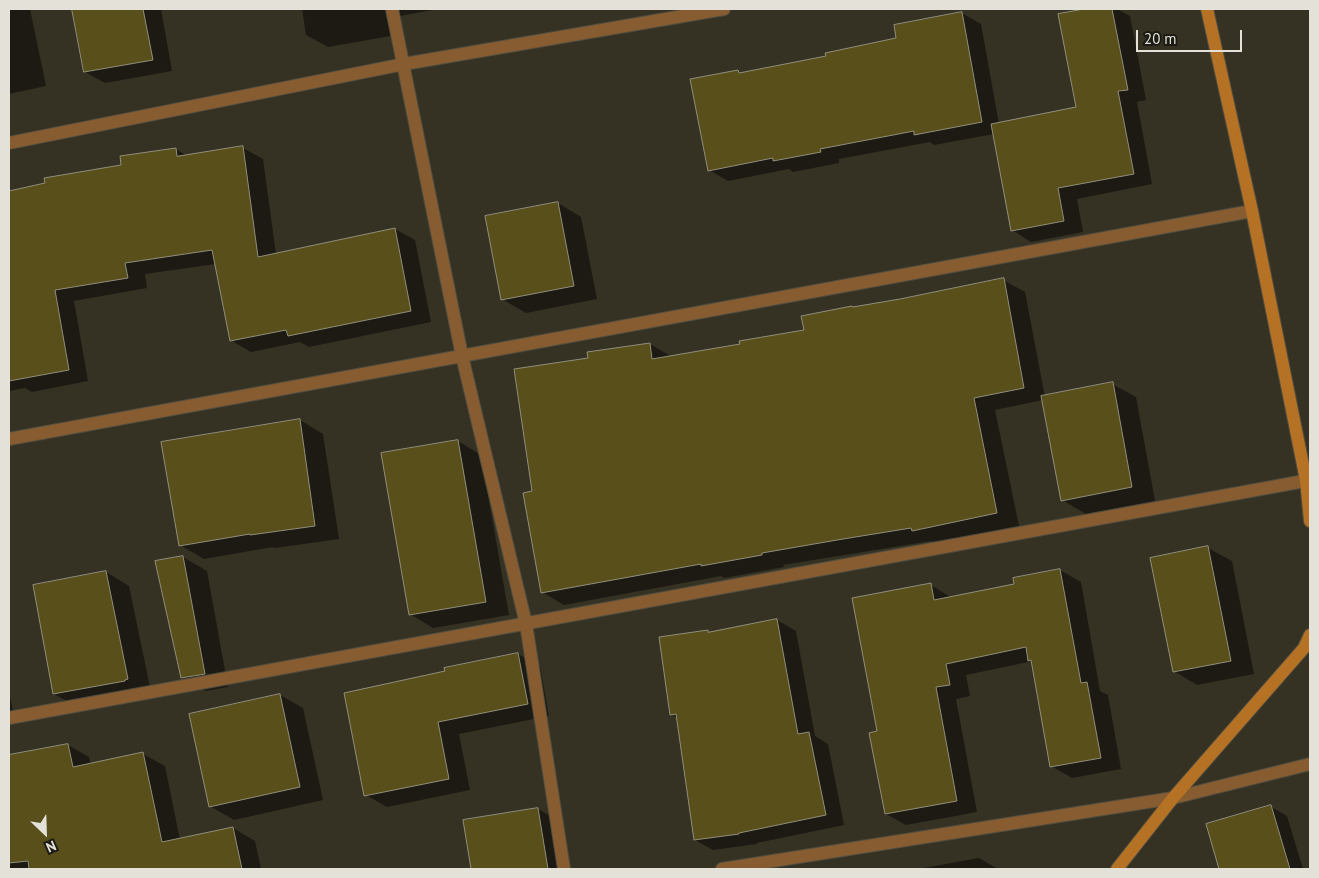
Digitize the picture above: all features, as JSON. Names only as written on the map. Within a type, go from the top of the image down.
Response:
[{"type":"street","points":[[392,9],[462,356],[526,624],[564,869]]},
{"type":"street","points":[[9,143],[404,64],[724,9]]},
{"type":"street","points":[[1207,9],[1252,210],[1308,480],[1310,522]]},
{"type":"street","points":[[9,439],[1252,210]]},
{"type":"street","points":[[9,718],[1308,480]]},
{"type":"street","points":[[1117,869],[1173,798],[1304,648],[1310,635]]},
{"type":"street","points":[[722,869],[1173,798],[1310,764]]},
{"type":"building","points":[[72,9],[143,9],[153,60],[84,72]]},
{"type":"building","points":[[1085,9],[1112,9],[1128,90],[1118,91],[1134,174],[1058,188],[1064,221],[1011,231],[991,124],[1076,107],[1058,14]]},
{"type":"building","points":[[962,12],[982,122],[914,135],[914,131],[820,149],[821,152],[773,161],[773,158],[708,171],[690,79],[738,70],[739,73],[826,56],[825,53],[896,38],[894,25]]},
{"type":"building","points":[[243,146],[258,257],[395,228],[411,311],[288,336],[286,330],[230,341],[212,250],[125,263],[128,278],[55,290],[69,370],[9,381],[9,191],[45,183],[44,178],[121,165],[120,156],[176,148],[177,156]]},
{"type":"building","points":[[558,202],[574,286],[501,300],[485,216]]},
{"type":"building","points":[[1004,278],[1024,388],[974,398],[997,513],[912,531],[911,528],[843,539],[701,566],[701,564],[541,593],[523,493],[532,491],[514,369],[588,358],[587,352],[650,343],[652,359],[740,344],[739,341],[804,330],[801,316],[900,299]]},
{"type":"building","points":[[1113,382],[1132,487],[1061,501],[1041,396]]},
{"type":"building","points":[[300,419],[315,526],[250,534],[179,546],[161,442]]},
{"type":"building","points":[[458,440],[486,602],[409,615],[381,453]]},
{"type":"building","points":[[1208,546],[1231,661],[1173,672],[1150,558]]},
{"type":"building","points":[[183,556],[205,674],[181,678],[155,561]]},
{"type":"building","points":[[1060,569],[1081,683],[1087,682],[1101,758],[1050,767],[1031,660],[1028,661],[1026,647],[946,664],[950,685],[936,687],[957,801],[885,814],[869,733],[877,731],[852,598],[931,583],[934,600],[1014,584],[1013,578]]},
{"type":"building","points":[[106,571],[128,679],[53,694],[33,585]]},
{"type":"building","points":[[777,619],[798,734],[809,732],[826,815],[739,834],[694,840],[676,714],[670,715],[659,637],[708,630],[708,632]]},
{"type":"building","points":[[518,653],[528,704],[438,722],[449,779],[364,796],[344,693],[445,671],[444,668]]},
{"type":"building","points":[[280,694],[300,787],[209,807],[189,714]]},
{"type":"building","points":[[68,744],[73,767],[143,752],[162,842],[233,827],[242,869],[29,869],[28,861],[9,863],[9,755]]},
{"type":"building","points":[[1271,805],[1290,869],[1219,869],[1206,824]]},
{"type":"building","points":[[538,808],[548,869],[471,869],[463,820]]}]
